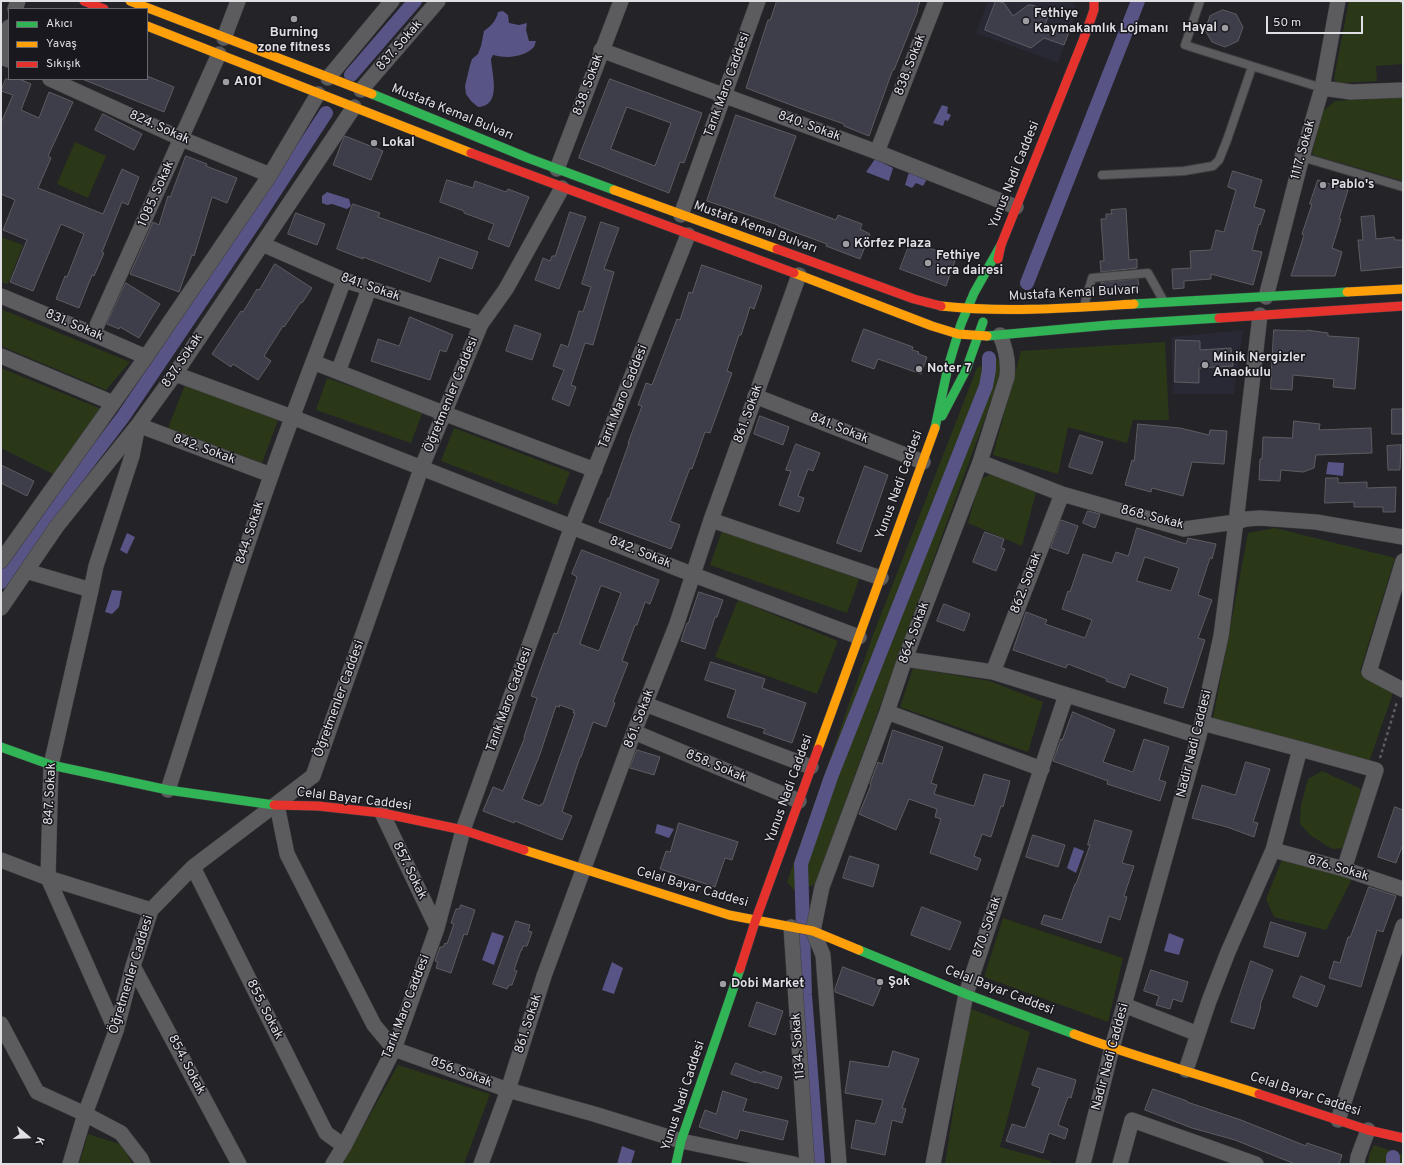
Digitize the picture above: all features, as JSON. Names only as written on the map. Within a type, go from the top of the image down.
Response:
[{"type":"main road","points":[[84,1],[102,8]]},
{"type":"main road","name":"Mustafa Kemal Bulvarı","points":[[130,1],[148,8]]},
{"type":"main road","name":"Yunus Nadi Caddesi","points":[[936,426],[942,385],[966,309],[1001,244],[1084,38],[1094,10],[1094,1]]},
{"type":"main road","name":"Mustafa Kemal Bulvarı","points":[[148,8],[361,90],[557,169],[914,299],[939,306],[966,309],[988,306],[1042,310],[1403,288]]},
{"type":"main road","points":[[148,26],[492,162],[799,275],[932,326],[958,334],[979,336],[1000,335],[1109,325],[1403,306]]},
{"type":"main road","name":"Yunus Nadi Caddesi","points":[[995,274],[1001,244]]},
{"type":"main road","name":"Yunus Nadi Caddesi","points":[[676,1164],[681,1141],[727,1010],[756,919],[811,767],[833,711],[936,426],[957,390],[979,336],[988,306]]},
{"type":"main road","name":"Celal Bayar Caddesi","points":[[1,746],[51,765],[168,790],[277,805],[318,806],[382,813],[463,830],[584,870],[729,915],[812,931],[966,994],[1112,1048],[1186,1070],[1368,1130],[1403,1138]]},
{"type":"street","points":[[224,38],[238,1]]},
{"type":"street","points":[[328,78],[392,1]]},
{"type":"street","name":"837. Sokak","points":[[361,90],[438,1]]},
{"type":"street","name":"838. Sokak","points":[[557,169],[601,50],[621,1]]},
{"type":"street","name":"Tarık Maro Caddesi","points":[[681,215],[758,1]]},
{"type":"street","name":"838. Sokak","points":[[877,152],[936,1]]},
{"type":"street","name":"1117. Sokak","points":[[1266,297],[1302,157],[1322,88],[1338,1]]},
{"type":"street","points":[[1,49],[8,30]]},
{"type":"street","name":"840. Sokak","points":[[601,50],[877,152],[1016,207]]},
{"type":"street","name":"1085. Sokak","points":[[93,334],[219,54]]},
{"type":"street","name":"824. Sokak","points":[[52,80],[182,138],[270,175]]},
{"type":"street","points":[[1322,88],[1351,92],[1403,90]]},
{"type":"street","points":[[1,560],[146,357],[270,175],[318,94]]},
{"type":"street","name":"837. Sokak","points":[[1,608],[57,526],[138,425],[175,374],[354,107]]},
{"type":"street","name":"Öğretmenler Caddesi","points":[[70,1164],[85,1114],[116,1031],[133,966],[151,910],[193,868],[313,776],[421,469],[481,324],[506,289],[562,188]]},
{"type":"street","name":"Tarık Maro Caddesi","points":[[333,1164],[344,1146],[394,1049],[437,928],[463,830],[572,526],[688,235]]},
{"type":"street","name":"841. Sokak","points":[[262,244],[344,280],[481,324]]},
{"type":"street","name":"861. Sokak","points":[[481,1164],[508,1090],[544,976],[634,732],[676,626],[711,520],[799,275]]},
{"type":"street","name":"844. Sokak","points":[[168,790],[209,660],[271,475],[344,280]]},
{"type":"street","points":[[338,372],[369,289]]},
{"type":"street","name":"831. Sokak","points":[[1,296],[146,357]]},
{"type":"street","name":"Nadir Nadi Caddesi","points":[[1083,1164],[1112,1048],[1200,729],[1220,636],[1236,522],[1260,315]]},
{"type":"street","name":"864. Sokak","points":[[812,931],[822,887],[887,712],[905,659],[980,462],[1007,377],[1007,354],[1000,335]]},
{"type":"street","points":[[1,356],[113,403]]},
{"type":"street","points":[[314,362],[595,470]]},
{"type":"street","name":"842. Sokak","points":[[175,374],[292,417],[421,469],[572,526],[694,575],[859,637]]},
{"type":"street","name":"841. Sokak","points":[[755,396],[923,462]]},
{"type":"street","name":"842. Sokak","points":[[138,425],[271,475]]},
{"type":"street","name":"847. Sokak","points":[[116,1031],[48,878],[51,765],[96,566],[132,456],[138,425]]},
{"type":"street","name":"868. Sokak","points":[[980,462],[1062,494],[1184,529],[1260,518],[1316,522],[1403,537]]},
{"type":"street","name":"862. Sokak","points":[[993,672],[1062,494]]},
{"type":"street","points":[[711,520],[880,578]]},
{"type":"street","points":[[1402,690],[1369,672],[1403,560]]},
{"type":"street","points":[[26,571],[91,590]]},
{"type":"street","points":[[905,659],[993,672],[1066,695],[1200,729],[1300,749],[1376,770],[1344,869]]},
{"type":"street","name":"870. Sokak","points":[[933,1164],[966,994],[1066,695]]},
{"type":"street","points":[[645,704],[811,767]]},
{"type":"street","points":[[887,712],[1042,770]]},
{"type":"street","name":"858. Sokak","points":[[634,732],[799,801]]},
{"type":"street","points":[[1186,1070],[1209,1001],[1228,952],[1273,850],[1300,749]]},
{"type":"street","points":[[277,805],[287,854],[374,1025],[394,1049]]},
{"type":"street","name":"857. Sokak","points":[[382,813],[437,928]]},
{"type":"street","name":"876. Sokak","points":[[1273,850],[1344,869],[1403,889]]},
{"type":"street","points":[[1,860],[48,878],[151,910]]},
{"type":"street","name":"855. Sokak","points":[[193,868],[326,1133],[344,1146]]},
{"type":"street","points":[[1338,1120],[1403,926]]},
{"type":"street","name":"1134. Sokak","points":[[792,927],[807,1164]]},
{"type":"street","points":[[812,931],[822,955],[839,1164]]},
{"type":"street","name":"854. Sokak","points":[[133,966],[239,1164]]},
{"type":"street","points":[[1124,1005],[1198,1034]]},
{"type":"street","points":[[1,1024],[37,1092],[85,1114],[121,1133],[141,1159],[143,1164]]},
{"type":"street","name":"856. Sokak","points":[[394,1049],[508,1090],[594,1114],[681,1141],[794,1164]]},
{"type":"street","points":[[1120,1164],[1132,1120],[1256,1164]]},
{"type":"street","points":[[1358,1164],[1358,1157],[1368,1130]]},
{"type":"lane","points":[[1200,1],[1185,45],[1322,88]]},
{"type":"lane","points":[[1102,175],[1184,171],[1213,166],[1218,160],[1227,140],[1252,66]]},
{"type":"lane","points":[[1302,157],[1403,187]]},
{"type":"lane","points":[[1084,307],[1092,278],[1148,273],[1165,302]]},
{"type":"path","points":[[1376,770],[1402,690]]},
{"type":"shaded area","name":"Fethiye Kaymakamlık Lojmanı","points":[[988,1],[1071,1],[1077,10],[1058,63],[976,33]]},
{"type":"shaded area","points":[[503,11],[508,15],[509,23],[519,25],[527,23],[526,30],[529,41],[536,41],[534,47],[521,55],[504,57],[493,55],[491,59],[494,81],[493,96],[485,105],[478,107],[466,94],[465,86],[470,65],[472,59],[478,54],[484,31],[493,23],[498,12]]},
{"type":"shaded area","points":[[942,105],[948,107],[947,113],[951,115],[948,121],[945,120],[943,126],[933,123]]},
{"type":"shaded area","points":[[875,159],[893,168],[889,181],[866,172]]},
{"type":"shaded area","points":[[909,172],[927,179],[923,186],[916,183],[912,188],[905,185]]},
{"type":"shaded area","points":[[327,192],[349,199],[351,206],[347,209],[332,204],[327,205],[322,203],[322,196]]},
{"type":"shaded area","name":"Minik Nergizler Anaokulu","points":[[1243,330],[1234,394],[1173,394],[1171,337]]},
{"type":"shaded area","points":[[1328,462],[1344,463],[1343,476],[1326,474]]},
{"type":"shaded area","points":[[127,533],[135,537],[127,554],[120,550]]},
{"type":"shaded area","points":[[112,590],[122,591],[119,607],[112,614],[105,612]]},
{"type":"shaded area","points":[[657,824],[674,829],[669,838],[655,833]]},
{"type":"shaded area","points":[[1074,847],[1084,851],[1076,873],[1067,868]]},
{"type":"shaded area","points":[[492,932],[504,936],[494,965],[482,960]]},
{"type":"shaded area","points":[[1169,933],[1184,939],[1179,955],[1164,951]]},
{"type":"shaded area","points":[[612,962],[623,968],[614,994],[602,990]]},
{"type":"shaded area","points":[[622,1146],[635,1151],[631,1164],[617,1164]]},
{"type":"green space","points":[[1349,1],[1403,1],[1403,64],[1376,66],[1377,81],[1340,83],[1335,81],[1334,78]]},
{"type":"green space","points":[[1403,97],[1403,181],[1314,155],[1312,153],[1323,111],[1335,101]]},
{"type":"green space","points":[[75,142],[106,156],[88,198],[57,184]]},
{"type":"green space","points":[[1,237],[23,245],[8,284],[1,282]]},
{"type":"green space","points":[[1,309],[130,362],[106,390],[1,346]]},
{"type":"green space","points":[[1165,342],[1169,420],[1133,420],[1127,443],[1068,427],[1058,474],[993,455],[1021,351]]},
{"type":"green space","points":[[997,358],[1003,369],[815,884],[796,892],[787,882],[873,635],[977,368]]},
{"type":"green space","points":[[1,368],[104,410],[55,475],[1,448]]},
{"type":"green space","points":[[327,378],[423,411],[411,443],[316,410]]},
{"type":"green space","points":[[185,385],[278,420],[262,463],[168,428]]},
{"type":"green space","points":[[454,428],[570,472],[557,505],[441,461]]},
{"type":"green space","points":[[991,474],[1036,492],[1022,546],[968,523],[980,480]]},
{"type":"green space","points":[[1275,528],[1395,558],[1360,671],[1393,693],[1369,762],[1213,718],[1248,533]]},
{"type":"green space","points":[[722,531],[859,579],[847,613],[710,565]]},
{"type":"green space","points":[[738,600],[838,641],[817,694],[715,657]]},
{"type":"green space","points":[[913,668],[990,681],[1043,702],[1028,752],[900,707]]},
{"type":"green space","points":[[1322,771],[1361,789],[1345,848],[1332,849],[1310,835],[1300,824],[1301,805],[1308,779]]},
{"type":"green space","points":[[1283,857],[1352,879],[1326,930],[1274,917],[1266,899]]},
{"type":"green space","points":[[1003,918],[1123,958],[1108,1022],[984,977]]},
{"type":"green space","points":[[969,1008],[1030,1032],[1000,1147],[1050,1161],[1051,1164],[945,1164]]},
{"type":"green space","points":[[398,1065],[490,1094],[464,1164],[342,1164]]},
{"type":"green space","points":[[88,1134],[123,1145],[132,1164],[79,1164]]},
{"type":"green space","points":[[1374,1145],[1403,1155],[1403,1164],[1368,1164],[1369,1155]]},
{"type":"building","points":[[777,1],[920,1],[918,10],[894,70],[893,69],[869,136],[844,126],[844,124],[746,88],[768,20],[770,20]]},
{"type":"building","name":"Fethiye Kaymakamlık Lojmanı","points":[[996,1],[1004,3],[1013,16],[1028,5],[1050,11],[1045,25],[1069,32],[1064,45],[1044,38],[1031,48],[985,30]]},
{"type":"building","points":[[1223,10],[1236,14],[1243,27],[1238,41],[1225,47],[1212,42],[1205,30],[1210,16]]},
{"type":"building","points":[[148,76],[174,87],[164,112],[84,80],[148,80]]},
{"type":"building","points":[[6,79],[21,80],[31,84],[21,110],[39,118],[49,92],[73,102],[48,156],[51,158],[38,188],[103,214],[122,169],[139,177],[128,205],[122,202],[102,252],[104,253],[94,276],[92,275],[79,308],[56,299],[65,276],[67,277],[84,234],[61,224],[33,291],[10,282],[27,240],[3,230],[15,200],[1,194],[1,123],[13,95],[1,91]]},
{"type":"building","points":[[610,79],[702,113],[684,163],[680,162],[669,193],[579,158]],"holes":[[[627,107],[671,123],[655,166],[611,149]]]},
{"type":"building","points":[[103,114],[142,134],[134,150],[95,130]]},
{"type":"building","points":[[736,115],[796,136],[774,197],[836,220],[838,215],[862,224],[860,229],[870,234],[860,259],[826,246],[827,244],[778,225],[707,201]]},
{"type":"building","points":[[345,136],[383,151],[371,180],[333,165]]},
{"type":"building","points":[[186,156],[207,164],[206,166],[237,178],[227,203],[212,197],[194,256],[192,255],[179,292],[130,274],[153,222],[159,225],[168,196],[170,197]]},
{"type":"building","points":[[1233,171],[1262,180],[1254,207],[1265,210],[1260,225],[1259,224],[1252,250],[1262,252],[1253,285],[1211,274],[1211,279],[1184,281],[1184,288],[1173,289],[1172,269],[1191,268],[1190,251],[1211,250],[1216,230],[1224,232],[1236,190],[1228,187]]},
{"type":"building","points":[[447,180],[473,188],[475,181],[506,192],[508,189],[529,197],[509,247],[488,239],[494,224],[440,202]]},
{"type":"building","points":[[1318,180],[1348,190],[1332,248],[1342,252],[1335,276],[1291,276],[1304,235],[1302,234]]},
{"type":"building","points":[[353,204],[380,213],[378,217],[478,252],[472,269],[439,257],[430,282],[337,249]]},
{"type":"building","points":[[1126,209],[1129,260],[1137,259],[1137,268],[1101,272],[1100,261],[1104,261],[1101,219],[1106,219],[1106,214],[1112,214],[1111,210]]},
{"type":"building","points":[[570,212],[586,217],[559,289],[535,280],[543,258],[550,261],[552,256],[555,256]]},
{"type":"building","points":[[296,213],[325,224],[317,245],[288,234]]},
{"type":"building","points":[[1374,216],[1376,239],[1394,237],[1395,240],[1403,240],[1403,267],[1361,271],[1358,240],[1363,240],[1361,217]]},
{"type":"building","points":[[601,222],[619,228],[604,269],[614,272],[593,345],[585,343],[571,385],[576,387],[569,406],[552,399],[564,370],[553,366],[561,344],[568,347],[579,311],[583,312],[591,287],[582,284]]},
{"type":"building","name":"Fethiye icra dairesi","points":[[911,241],[956,258],[946,286],[900,269]]},
{"type":"building","points":[[275,264],[312,288],[284,327],[283,326],[264,356],[271,361],[258,380],[233,364],[231,367],[212,354],[241,311],[243,312],[257,289],[259,290]]},
{"type":"building","points":[[702,265],[762,286],[754,309],[750,307],[741,335],[739,335],[727,371],[732,373],[710,433],[705,432],[692,469],[690,468],[670,521],[680,525],[671,549],[599,522],[608,498],[609,499],[642,406],[638,405],[646,383],[652,385],[677,319],[680,320],[689,292],[692,293]]},
{"type":"building","points":[[1138,279],[1139,291],[1102,293],[1101,283]]},
{"type":"building","points":[[126,283],[160,304],[139,338],[120,327],[119,329],[107,324]]},
{"type":"building","points":[[410,317],[453,335],[446,352],[440,350],[430,380],[371,361],[378,339],[399,346]]},
{"type":"building","points":[[515,325],[541,334],[532,360],[506,351]]},
{"type":"building","points":[[864,329],[913,347],[912,350],[927,357],[921,374],[878,359],[874,369],[852,361]]},
{"type":"building","points":[[1274,330],[1307,330],[1328,333],[1328,336],[1359,338],[1355,389],[1333,387],[1334,379],[1293,375],[1292,390],[1271,389]]},
{"type":"building","points":[[1176,340],[1200,341],[1200,350],[1231,348],[1233,366],[1199,368],[1199,383],[1175,382]]},
{"type":"building","points":[[1392,409],[1403,409],[1403,434],[1392,434]]},
{"type":"building","points":[[760,416],[789,427],[783,445],[754,434]]},
{"type":"building","points":[[1294,421],[1320,424],[1319,430],[1371,428],[1372,453],[1316,455],[1314,468],[1303,472],[1281,470],[1280,481],[1259,480],[1263,437],[1292,438]]},
{"type":"building","points":[[1138,424],[1180,428],[1209,435],[1210,430],[1227,431],[1224,464],[1192,462],[1183,496],[1152,488],[1151,492],[1125,485],[1132,460],[1134,461]]},
{"type":"building","points":[[1080,435],[1103,442],[1092,474],[1069,467]]},
{"type":"building","points":[[796,444],[820,453],[813,471],[808,469],[798,496],[804,498],[799,512],[779,505],[791,471],[786,470]]},
{"type":"building","points":[[1401,445],[1400,470],[1388,470],[1387,446]]},
{"type":"building","points":[[1,465],[34,481],[27,496],[1,483]]},
{"type":"building","points":[[865,466],[888,475],[861,552],[837,543]]},
{"type":"building","points":[[1326,478],[1338,478],[1338,483],[1367,482],[1367,488],[1396,487],[1395,512],[1383,512],[1383,507],[1354,507],[1354,502],[1325,503]]},
{"type":"building","points":[[1088,511],[1100,514],[1095,528],[1083,523]]},
{"type":"building","points":[[1061,520],[1078,526],[1068,554],[1051,548]]},
{"type":"building","points":[[1137,528],[1186,544],[1188,538],[1216,544],[1212,559],[1210,558],[1198,595],[1212,600],[1198,638],[1205,640],[1183,708],[1164,703],[1168,688],[1130,674],[1125,688],[1106,681],[1107,679],[1068,664],[1066,668],[1013,650],[1026,612],[1047,620],[1045,624],[1085,638],[1092,620],[1062,609],[1068,591],[1070,592],[1083,554],[1112,563],[1116,552],[1128,556]],"holes":[[[1145,557],[1179,568],[1171,591],[1137,581]]]},
{"type":"building","points":[[985,532],[1004,539],[1001,548],[1005,549],[996,571],[973,562]]},
{"type":"building","points":[[582,550],[659,580],[650,604],[645,602],[622,661],[628,663],[613,702],[615,703],[606,727],[593,722],[562,812],[572,816],[562,840],[515,821],[514,823],[483,811],[493,787],[503,791],[525,737],[537,698],[531,696],[554,633],[557,634],[577,577],[572,574]],"holes":[[[601,586],[621,593],[599,651],[580,644]],[[560,705],[574,710],[573,713],[575,713],[543,804],[540,806],[522,799],[540,754],[556,706],[559,707]]]},
{"type":"building","points":[[699,592],[723,600],[717,617],[715,617],[705,649],[681,641]]},
{"type":"building","points":[[944,604],[970,614],[964,631],[937,621]]},
{"type":"building","points":[[711,662],[765,679],[762,688],[806,703],[792,743],[763,733],[765,729],[727,717],[736,690],[705,680]]},
{"type":"building","points":[[1073,712],[1115,730],[1103,762],[1133,772],[1144,739],[1169,747],[1159,780],[1166,782],[1160,801],[1107,784],[1108,781],[1053,761]]},
{"type":"building","points":[[893,730],[943,747],[931,783],[937,785],[934,794],[974,806],[984,774],[1010,781],[1003,807],[1001,806],[991,837],[982,834],[974,856],[981,859],[977,870],[930,853],[941,819],[935,817],[937,809],[909,799],[896,830],[859,814],[871,785],[870,784],[878,762],[882,764]]},
{"type":"building","points":[[637,750],[660,757],[654,775],[630,768]]},
{"type":"building","points":[[1246,762],[1270,769],[1253,822],[1258,823],[1254,837],[1227,827],[1192,818],[1202,785],[1235,795]]},
{"type":"building","points":[[1395,807],[1403,810],[1403,844],[1396,863],[1378,857]]},
{"type":"building","points":[[1095,820],[1132,831],[1122,863],[1134,866],[1124,896],[1127,897],[1120,920],[1109,916],[1101,943],[1041,924],[1044,915],[1062,920],[1090,845],[1088,845]]},
{"type":"building","points":[[679,823],[738,842],[732,860],[725,858],[715,887],[660,869],[666,851],[670,852]]},
{"type":"building","points":[[1033,835],[1065,845],[1058,867],[1026,857]]},
{"type":"building","points":[[850,856],[879,865],[873,887],[843,878]]},
{"type":"building","points":[[1369,887],[1396,896],[1383,932],[1377,930],[1361,987],[1329,978],[1334,961],[1340,963],[1348,937],[1350,937]]},
{"type":"building","points":[[461,905],[475,910],[467,935],[464,934],[451,973],[436,968],[438,962],[435,961],[440,947],[443,947],[445,943],[447,944],[454,924],[451,923],[456,909],[459,909]]},
{"type":"building","points":[[922,907],[961,922],[950,950],[911,935]]},
{"type":"building","points":[[516,921],[530,925],[528,931],[532,932],[527,946],[523,946],[521,950],[514,970],[517,971],[512,985],[509,985],[507,989],[493,984]]},
{"type":"building","points":[[1271,922],[1306,933],[1298,957],[1264,947]]},
{"type":"building","points":[[1251,961],[1273,970],[1260,1005],[1261,1006],[1254,1029],[1231,1022]]},
{"type":"building","points":[[843,967],[883,982],[873,1006],[835,992]]},
{"type":"building","points":[[1151,970],[1188,982],[1182,1002],[1173,999],[1170,1009],[1156,1005],[1159,996],[1144,991]]},
{"type":"building","points":[[1301,976],[1325,986],[1317,1007],[1293,997]]},
{"type":"building","points":[[757,1002],[783,1011],[775,1035],[749,1026]]},
{"type":"building","points":[[893,1051],[919,1059],[902,1108],[906,1109],[902,1123],[892,1120],[885,1155],[851,1148],[856,1120],[875,1124],[883,1100],[845,1093],[850,1061],[888,1067]]},
{"type":"building","points":[[736,1063],[762,1073],[763,1071],[782,1077],[778,1089],[731,1074]]},
{"type":"building","points":[[1038,1068],[1076,1080],[1071,1098],[1068,1097],[1058,1125],[1068,1129],[1065,1139],[1049,1133],[1043,1153],[1006,1141],[1012,1124],[1025,1128],[1040,1088],[1032,1085]]},
{"type":"building","points":[[1153,1089],[1241,1120],[1306,1146],[1307,1143],[1342,1155],[1339,1164],[1295,1164],[1235,1140],[1192,1128],[1145,1110]]},
{"type":"building","points":[[723,1091],[747,1099],[743,1111],[788,1121],[783,1140],[740,1130],[737,1139],[699,1127],[705,1110],[716,1114]]},
{"type":"waterway","points":[[351,75],[415,1]]},
{"type":"waterway","points":[[1027,283],[1138,1]]},
{"type":"waterway","points":[[1,582],[48,515],[123,417],[254,223],[326,113]]},
{"type":"waterway","points":[[818,1164],[805,995],[801,864],[831,777],[986,386],[989,370],[989,358]]},
{"type":"waterway","points":[[1393,1157],[1393,1164]]},
{"type":"traffic: fast","points":[[372,94],[528,158],[614,190]]},
{"type":"traffic: fast","points":[[935,428],[948,367],[961,324],[974,293],[1001,245]]},
{"type":"traffic: fast","points":[[1134,304],[1347,292]]},
{"type":"traffic: fast","points":[[987,336],[1109,325],[1219,318]]},
{"type":"traffic: fast","points":[[942,416],[966,370],[983,322]]},
{"type":"traffic: fast","points":[[1,747],[51,765],[168,790],[274,805]]},
{"type":"traffic: fast","points":[[859,950],[966,994],[1074,1034]]},
{"type":"traffic: fast","points":[[676,1164],[681,1141],[740,969]]},
{"type":"traffic: slow","points":[[130,1],[372,94]]},
{"type":"traffic: slow","points":[[148,26],[471,153]]},
{"type":"traffic: slow","points":[[614,190],[777,249]]},
{"type":"traffic: slow","points":[[794,273],[932,326],[958,334],[987,336]]},
{"type":"traffic: slow","points":[[1347,292],[1403,289]]},
{"type":"traffic: slow","points":[[941,306],[1013,309],[1134,304]]},
{"type":"traffic: slow","points":[[818,749],[935,428]]},
{"type":"traffic: slow","points":[[524,850],[729,915],[813,931],[859,950]]},
{"type":"traffic: slow","points":[[1074,1034],[1143,1058],[1259,1094]]},
{"type":"traffic: jam","points":[[84,1],[102,8]]},
{"type":"traffic: jam","points":[[998,259],[1001,245],[1084,38],[1094,10],[1094,1]]},
{"type":"traffic: jam","points":[[471,153],[794,273]]},
{"type":"traffic: jam","points":[[777,249],[914,299],[941,306]]},
{"type":"traffic: jam","points":[[1219,318],[1403,306]]},
{"type":"traffic: jam","points":[[740,969],[756,919],[818,749]]},
{"type":"traffic: jam","points":[[274,805],[318,806],[382,813],[463,830],[524,850]]},
{"type":"traffic: jam","points":[[1259,1094],[1368,1130],[1403,1138]]},
{"type":"place","name":"Burning zone fitness","points":[[294,19]]},
{"type":"place","name":"Fethiye Kaymakamlık Lojmanı","points":[[1026,21]]},
{"type":"place","name":"Hayal","points":[[1225,28]]},
{"type":"place","name":"A101","points":[[226,82]]},
{"type":"place","name":"Lokal","points":[[374,143]]},
{"type":"place","name":"Pablo's","points":[[1323,185]]},
{"type":"place","name":"Körfez Plaza","points":[[846,244]]},
{"type":"place","name":"Fethiye icra dairesi","points":[[928,263]]},
{"type":"place","name":"Minik Nergizler Anaokulu","points":[[1205,365]]},
{"type":"place","name":"Noter 7","points":[[919,369]]},
{"type":"place","name":"Şok","points":[[880,982]]},
{"type":"place","name":"Dobi Market","points":[[723,984]]}]
